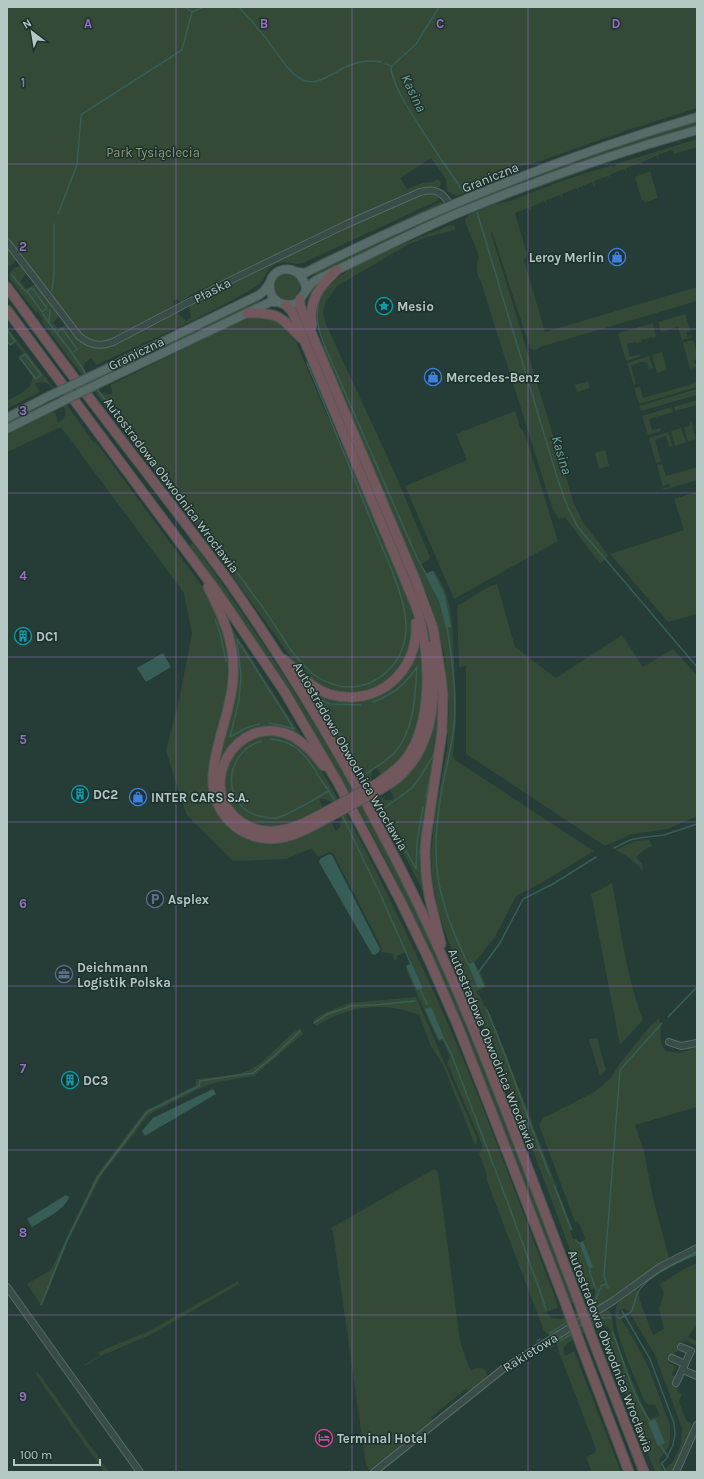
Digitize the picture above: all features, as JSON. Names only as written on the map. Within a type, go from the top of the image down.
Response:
[{"type":"highway","points":[[310,342],[313,301],[321,287],[337,270]]},
{"type":"highway","name":"Autostradowa Obwodnica Wrocławia","points":[[7,288],[157,485],[230,584],[276,653],[329,739],[391,849],[444,961],[491,1073],[644,1472]]},
{"type":"highway","points":[[300,299],[300,305],[310,342],[420,621],[425,656],[426,694],[423,720],[416,742],[407,758],[379,786]]},
{"type":"highway","points":[[282,304],[292,310],[310,342],[412,572],[431,621],[436,640],[443,696],[441,742],[426,838],[426,874],[430,906],[440,938],[444,961]]},
{"type":"highway","name":"Autostradowa Obwodnica Wrocławia","points":[[7,310],[224,602],[284,691],[366,832],[429,960],[456,1024],[494,1118],[629,1472]]},
{"type":"highway","points":[[247,313],[274,314],[310,342]]},
{"type":"highway","points":[[198,568],[225,623],[233,656],[231,696],[215,759],[213,792],[219,809],[228,821],[239,830],[252,836],[267,839],[291,835],[400,775],[412,762],[422,744],[430,722],[433,694],[431,644],[424,604]]},
{"type":"highway","points":[[276,653],[308,682],[329,694],[351,697],[367,695],[379,691],[399,676],[409,661],[414,648],[416,624],[411,596]]},
{"type":"highway","points":[[331,812],[282,830],[268,831],[250,827],[234,816],[224,800],[220,781],[222,768],[228,754],[241,741],[260,732],[276,732],[290,735],[303,744],[314,754],[338,782]]},
{"type":"main road","name":"Graniczna","points":[[298,272],[305,273],[450,205],[553,165],[697,116]]},
{"type":"main road","name":"Graniczna","points":[[306,289],[309,284],[316,280],[385,246],[455,215],[576,167],[697,130]]},
{"type":"main road","points":[[285,269],[298,272],[302,277],[306,289],[300,299],[293,304],[282,304],[271,295],[270,284],[272,277],[278,271],[285,269]]},
{"type":"main road","name":"Graniczna","points":[[7,418],[45,398],[259,295],[270,284]]},
{"type":"main road","name":"Graniczna","points":[[7,429],[270,302],[282,304]]},
{"type":"street","name":"Płaska","points":[[7,242],[79,336],[91,344],[101,345],[114,342],[285,253],[420,192],[429,190],[439,193],[446,197],[450,205]]},
{"type":"street","points":[[669,1042],[680,1046],[697,1043]]},
{"type":"street","name":"Rakietowa","points":[[374,1472],[503,1369],[613,1301],[660,1267],[697,1248]]},
{"type":"street","points":[[7,1287],[140,1472]]},
{"type":"street","points":[[676,1383],[691,1351],[681,1346]]},
{"type":"street","points":[[672,1358],[697,1376]]},
{"type":"street","points":[[676,1472],[697,1425]]},
{"type":"green space","name":"Park Tysiąclecia","points":[[7,7],[697,7],[697,108],[625,131],[538,162],[502,171],[488,177],[474,188],[457,196],[447,191],[446,179],[431,158],[400,178],[407,189],[423,183],[433,182],[437,179],[441,181],[440,187],[423,187],[409,192],[307,239],[191,295],[180,302],[177,299],[173,301],[174,305],[111,339],[101,341],[91,340],[81,333],[66,317],[7,237]]},
{"type":"green space","points":[[697,120],[697,126],[535,179],[534,176],[555,168]]},
{"type":"green space","points":[[697,139],[697,147],[674,154],[672,150],[658,155],[659,160],[656,156],[642,162],[643,166],[640,163],[626,168],[627,173],[624,169],[610,175],[611,179],[608,176],[594,181],[595,186],[592,182],[578,188],[579,192],[576,188],[562,194],[563,199],[560,195],[546,200],[547,205],[544,201],[531,207],[531,211],[528,208],[515,213],[527,254],[524,260],[545,332],[697,287],[697,301],[533,350],[530,348],[492,232],[491,233],[574,504],[583,522],[609,556],[600,564],[565,517],[559,519],[552,507],[478,274],[478,256],[466,225],[465,218],[472,213],[495,204],[510,201],[564,180],[612,165],[613,167],[616,164]]},
{"type":"green space","points":[[592,168],[535,189],[533,187],[578,171]]},
{"type":"green space","points":[[650,171],[658,198],[645,203],[644,200],[642,201],[635,177]]},
{"type":"green space","points":[[526,179],[527,182],[458,209],[456,208]]},
{"type":"green space","points":[[424,194],[432,194],[439,197],[437,201],[303,263],[297,264],[284,262],[276,264],[272,266],[260,284],[218,308],[96,365],[91,358],[84,365],[85,372],[97,389],[102,393],[109,394],[113,393],[110,385],[240,321],[257,316],[278,320],[291,333],[331,424],[358,478],[402,582],[412,612],[413,634],[410,646],[406,657],[391,677],[382,684],[370,689],[348,693],[339,692],[317,683],[297,666],[194,522],[41,321],[43,319],[37,312],[36,313],[10,279],[9,275],[14,268],[22,267],[26,274],[20,281],[26,289],[36,285],[59,316],[53,323],[58,328],[66,325],[75,337],[84,344],[94,348],[103,348],[116,344],[174,313],[178,313],[186,321],[191,318],[189,307],[192,303],[335,232]]},
{"type":"green space","points":[[443,201],[440,206],[311,266],[310,264]]},
{"type":"green space","points":[[446,211],[450,213],[316,276],[314,273]]},
{"type":"green space","points":[[450,225],[455,226],[455,230],[427,237],[409,244],[337,286],[326,301],[323,312],[325,322],[393,469],[430,557],[428,561],[421,564],[426,573],[434,570],[441,581],[449,602],[452,624],[455,683],[456,721],[453,755],[455,760],[594,851],[543,882],[516,896],[495,937],[474,963],[482,976],[486,987],[477,991],[485,1007],[486,1006],[507,1057],[573,1230],[570,1231],[573,1239],[577,1239],[589,1269],[592,1267],[583,1241],[585,1238],[578,1221],[575,1222],[539,1125],[543,1118],[594,1092],[610,1079],[621,1062],[651,1025],[659,1018],[661,1027],[661,1044],[666,1051],[680,1053],[697,1047],[697,1107],[635,1125],[644,1151],[653,1198],[669,1258],[618,1295],[552,1335],[549,1335],[544,1331],[487,1181],[486,1172],[479,1154],[483,1147],[447,1062],[450,1058],[443,1040],[439,1041],[437,1039],[407,972],[406,966],[411,961],[407,952],[397,956],[398,959],[394,960],[393,954],[381,952],[382,948],[333,853],[329,852],[318,857],[312,848],[286,859],[233,861],[186,814],[166,751],[179,700],[192,634],[184,593],[61,427],[7,452],[7,435],[52,412],[55,413],[58,422],[65,417],[65,410],[53,389],[43,382],[35,384],[40,392],[7,409],[7,401],[31,385],[32,376],[19,356],[23,353],[15,343],[11,346],[7,341],[7,327],[94,443],[96,442],[199,582],[216,612],[227,644],[230,667],[229,687],[212,752],[209,774],[210,794],[217,813],[232,830],[244,838],[257,842],[282,842],[331,822],[336,831],[340,827],[341,816],[338,810],[335,805],[325,799],[319,799],[323,808],[318,810],[318,812],[294,823],[279,827],[262,827],[247,821],[236,811],[228,798],[225,784],[227,769],[233,755],[246,743],[261,736],[277,736],[298,744],[320,768],[333,790],[369,857],[445,1017],[489,1123],[556,1300],[558,1308],[546,1312],[552,1318],[561,1319],[593,1299],[595,1287],[588,1291],[580,1277],[512,1094],[446,935],[437,907],[432,876],[431,853],[435,815],[447,749],[449,703],[444,653],[427,594],[321,347],[325,345],[320,334],[317,321],[317,310],[323,292],[335,280],[382,252]],"holes":[[[412,964],[423,987],[418,990],[406,966]]]},
{"type":"green space","points":[[7,246],[16,260],[13,264],[7,267]]},
{"type":"green space","points":[[287,274],[296,278],[300,287],[296,296],[287,300],[278,296],[274,287],[278,278]]},
{"type":"green space","points":[[259,299],[261,302],[106,376],[104,374]]},
{"type":"green space","points":[[685,314],[691,333],[689,331],[686,332],[687,337],[691,334],[692,337],[682,340],[678,327],[661,332],[658,322]]},
{"type":"green space","points":[[653,323],[656,337],[641,340],[641,342],[627,344],[630,357],[639,354],[640,357],[626,361],[618,333]]},
{"type":"green space","points":[[693,340],[697,354],[697,359],[694,360],[697,367],[690,369],[683,343]]},
{"type":"green space","points":[[662,352],[667,370],[657,373],[652,355]]},
{"type":"green space","points":[[649,356],[653,368],[649,369],[647,362],[640,362],[631,366],[636,384],[634,385],[627,363]]},
{"type":"green space","points":[[588,381],[590,388],[577,392],[575,385]]},
{"type":"green space","points":[[697,381],[697,387],[639,404],[634,388],[640,387],[643,398],[692,384]]},
{"type":"green space","points":[[697,389],[697,395],[641,411],[639,406]]},
{"type":"green space","points":[[697,400],[697,405],[675,411],[674,407]]},
{"type":"green space","points":[[672,407],[673,412],[649,419],[652,430],[660,428],[661,431],[648,435],[642,416]]},
{"type":"green space","points":[[515,411],[520,427],[525,434],[558,541],[454,599],[405,486],[467,460],[456,434]]},
{"type":"green space","points":[[691,421],[696,439],[688,442],[684,427],[689,426]]},
{"type":"green space","points":[[681,428],[686,442],[675,446],[671,431]]},
{"type":"green space","points":[[668,432],[673,446],[669,447],[666,436],[655,440],[661,461],[656,463],[649,438]]},
{"type":"green space","points":[[605,450],[609,466],[599,469],[595,453]]},
{"type":"green space","points":[[662,464],[666,476],[697,467],[697,480],[664,490],[663,488],[670,487],[669,483],[663,487],[657,465]]},
{"type":"green space","points":[[697,492],[697,614],[668,622],[610,554],[684,530],[674,499]]},
{"type":"green space","points":[[193,543],[251,626],[306,710],[357,797],[404,886],[451,988],[494,1092],[574,1302],[570,1304],[475,1056],[455,1007],[411,911],[336,769],[280,678],[189,546]]},
{"type":"green space","points":[[497,584],[515,647],[556,678],[622,635],[643,667],[673,649],[697,675],[697,816],[668,829],[632,834],[605,846],[466,754],[466,666],[459,667],[457,606],[490,586]]},
{"type":"green space","points":[[230,625],[303,738],[278,729],[257,730],[239,739],[226,754],[219,772],[219,792],[227,810],[244,826],[257,832],[272,834],[288,832],[304,826],[324,815],[325,817],[304,828],[292,832],[280,835],[265,836],[252,833],[240,827],[231,819],[224,808],[219,795],[217,782],[218,762],[231,715],[237,682],[237,661]]},
{"type":"green space","points":[[419,644],[422,691],[419,722],[414,737],[408,750],[399,763],[381,775],[376,767],[372,772],[371,778],[377,795],[388,800],[394,799],[390,790],[415,766],[429,740],[436,710],[438,676],[440,722],[425,895],[375,798],[372,799],[309,689],[321,695],[342,701],[367,699],[388,688],[406,674],[413,661]]},
{"type":"green space","points":[[649,840],[652,846],[645,849],[636,857],[642,864],[643,871],[637,864],[615,850],[635,841]]},
{"type":"green space","points":[[612,883],[624,952],[632,986],[643,1020],[620,1045],[591,894]]},
{"type":"green space","points":[[416,997],[477,1138],[475,1145],[443,1065],[431,1046],[419,1015],[392,1008],[379,1007],[353,1010],[328,1019],[316,1026],[313,1020],[324,1013],[349,1003]]},
{"type":"green space","points":[[300,1028],[303,1034],[254,1076],[217,1082],[203,1087],[153,1112],[147,1117],[101,1176],[67,1243],[42,1306],[27,1284],[52,1268],[96,1176],[145,1111],[196,1085],[196,1079],[233,1075],[252,1069],[265,1060],[287,1038]]},
{"type":"green space","points":[[597,1038],[606,1070],[600,1076],[589,1040]]},
{"type":"green space","points":[[434,1169],[438,1172],[460,1341],[471,1371],[476,1368],[481,1368],[485,1370],[487,1376],[473,1388],[468,1391],[466,1389],[431,1417],[432,1420],[369,1470],[366,1465],[333,1232],[331,1228]]},
{"type":"green space","points":[[697,1263],[697,1328],[695,1327],[688,1337],[697,1341],[697,1346],[685,1340],[684,1342],[682,1341],[677,1352],[675,1352],[674,1356],[672,1355],[669,1363],[676,1366],[672,1375],[676,1377],[678,1392],[682,1394],[679,1402],[686,1420],[692,1424],[690,1429],[691,1433],[674,1472],[655,1472],[608,1349],[604,1334],[611,1333],[610,1329],[605,1325],[596,1325],[564,1347],[563,1350],[565,1356],[574,1351],[621,1472],[592,1472],[586,1457],[595,1453],[596,1449],[559,1352],[557,1344],[558,1338],[604,1310],[609,1310],[611,1312],[614,1333],[622,1355],[649,1419],[660,1416],[655,1405],[648,1405],[644,1400],[619,1338],[615,1314],[619,1302],[637,1289],[653,1335],[664,1329],[659,1309],[664,1294],[660,1284]],"holes":[[[620,1310],[628,1310],[655,1355],[682,1428],[679,1450],[672,1463],[663,1471],[659,1460],[668,1448],[670,1440],[670,1425],[650,1371],[642,1354],[619,1315]]]},
{"type":"green space","points":[[238,1281],[239,1284],[150,1335],[101,1356],[85,1366],[84,1365],[100,1356],[98,1352],[149,1331]]},
{"type":"green space","points":[[37,1371],[109,1472],[104,1472],[36,1375]]},
{"type":"shaded area","points":[[433,571],[445,596],[451,627],[446,628],[439,601],[425,574]]},
{"type":"shaded area","points":[[163,653],[171,667],[146,682],[137,668]]},
{"type":"shaded area","points":[[329,854],[332,855],[380,949],[375,955],[372,954],[319,862],[320,859]]},
{"type":"shaded area","points":[[474,962],[484,986],[478,988],[468,964]]},
{"type":"shaded area","points":[[412,964],[423,988],[417,990],[406,966]]},
{"type":"shaded area","points":[[431,1007],[444,1038],[439,1040],[425,1009]]},
{"type":"shaded area","points":[[213,1089],[216,1094],[145,1136],[142,1131],[153,1118]]},
{"type":"shaded area","points":[[66,1195],[69,1197],[64,1206],[54,1214],[32,1227],[27,1219]]},
{"type":"shaded area","points":[[583,1241],[593,1267],[589,1269],[579,1243]]},
{"type":"shaded area","points":[[655,1419],[665,1443],[658,1446],[648,1422]]},
{"type":"waterway","points":[[185,7],[192,12]]},
{"type":"waterway","points":[[58,214],[77,165],[82,114],[182,50],[192,12],[203,7]]},
{"type":"waterway","points":[[239,7],[265,37],[283,62],[294,74],[306,81],[313,82],[321,80],[345,67],[357,63],[369,61],[381,62]]},
{"type":"waterway","name":"Kasina","points":[[439,7],[416,44],[392,66],[391,70],[399,92],[435,151],[464,192]]},
{"type":"waterway","name":"Kasina","points":[[386,64],[392,66]]},
{"type":"waterway","name":"Kasina","points":[[477,212],[557,477],[568,508],[578,527],[697,667]]},
{"type":"waterway","points":[[52,291],[54,275],[54,224]]},
{"type":"waterway","points":[[12,275],[27,292]]},
{"type":"waterway","points":[[32,288],[47,308],[42,312],[27,291],[32,288]]},
{"type":"waterway","points":[[322,295],[318,307],[317,318],[323,342],[418,560],[426,574]]},
{"type":"waterway","points":[[43,314],[49,323],[50,310]]},
{"type":"waterway","points":[[49,323],[72,353],[77,349],[62,328],[57,332]]},
{"type":"waterway","points":[[7,330],[15,341],[10,345],[7,341]]},
{"type":"waterway","points":[[72,353],[86,374]]},
{"type":"waterway","points":[[25,354],[41,375],[36,379],[20,358],[25,354]]},
{"type":"waterway","points":[[97,389],[206,530],[300,662],[312,673],[331,684],[345,687],[360,686],[367,684],[383,675],[394,664],[399,656],[405,640],[406,620],[401,595],[392,570],[307,363]]},
{"type":"waterway","points":[[215,619],[220,633],[226,661]]},
{"type":"waterway","points":[[447,627],[454,676],[455,713],[452,741],[438,814],[436,858],[442,899],[457,940],[468,964]]},
{"type":"waterway","points":[[259,724],[246,728],[230,737],[239,700],[241,676],[237,639],[294,729],[269,723]]},
{"type":"waterway","points":[[361,705],[330,704],[321,700],[364,775],[391,756],[401,744],[406,734],[413,712],[417,667],[404,684],[387,696],[373,702]]},
{"type":"waterway","points":[[270,739],[287,743],[300,751],[310,763],[336,803]]},
{"type":"waterway","points":[[262,741],[249,747],[239,757],[233,768],[232,781],[234,793],[240,804],[250,812],[267,818],[281,817],[329,791]]},
{"type":"waterway","points":[[383,809],[412,788],[434,754]]},
{"type":"waterway","points":[[426,797],[434,758]]},
{"type":"waterway","points":[[364,775],[369,784]]},
{"type":"waterway","points":[[376,796],[416,869],[417,841],[423,807]]},
{"type":"waterway","points":[[341,813],[381,896],[411,964]]},
{"type":"waterway","points":[[614,848],[630,840],[664,835],[697,824]]},
{"type":"waterway","points":[[478,973],[500,943],[523,899],[553,884],[596,857]]},
{"type":"waterway","points":[[668,1017],[697,987]]},
{"type":"waterway","points":[[420,989],[427,1004]]},
{"type":"waterway","points":[[314,1023],[328,1014],[351,1006],[415,1001]]},
{"type":"waterway","points":[[487,1010],[550,1176]]},
{"type":"waterway","points":[[608,1288],[604,1276],[620,1071],[662,1023]]},
{"type":"waterway","points":[[41,1305],[67,1240],[98,1177],[147,1112],[199,1086],[200,1081],[253,1073],[273,1057],[300,1031]]},
{"type":"waterway","points":[[443,1038],[451,1053],[509,1206],[546,1310]]},
{"type":"waterway","points":[[554,1185],[571,1229]]},
{"type":"waterway","points":[[618,1318],[621,1318],[631,1312],[637,1294],[647,1282],[664,1270],[697,1254]]},
{"type":"waterway","points":[[590,1269],[596,1290]]},
{"type":"waterway","points":[[585,1311],[594,1304],[601,1286],[606,1284]]},
{"type":"waterway","points":[[622,1311],[650,1359],[674,1423],[675,1434],[673,1445],[666,1459],[661,1464]]},
{"type":"waterway","points":[[590,1323],[599,1318],[611,1318]]},
{"type":"waterway","points":[[550,1333],[568,1321]]},
{"type":"waterway","points":[[558,1342],[573,1333]]},
{"type":"waterway","points":[[613,1333],[633,1390],[650,1421]]},
{"type":"waterway","points":[[660,1445],[668,1457]]},
{"type":"waterway","points":[[662,1464],[666,1472]]},
{"type":"place","name":"Leroy Merlin","points":[[617,257]]},
{"type":"place","name":"Mesio","points":[[384,306]]},
{"type":"place","name":"Mercedes-Benz","points":[[433,377]]},
{"type":"place","name":"DC1","points":[[23,636]]},
{"type":"place","name":"DC2","points":[[80,794]]},
{"type":"place","name":"INTER CARS S.A.","points":[[138,797]]},
{"type":"place","name":"Asplex","points":[[155,899]]},
{"type":"place","name":"Deichmann Logistik Polska","points":[[64,974]]},
{"type":"place","name":"DC3","points":[[70,1080]]},
{"type":"place","name":"Terminal Hotel","points":[[324,1438]]}]
